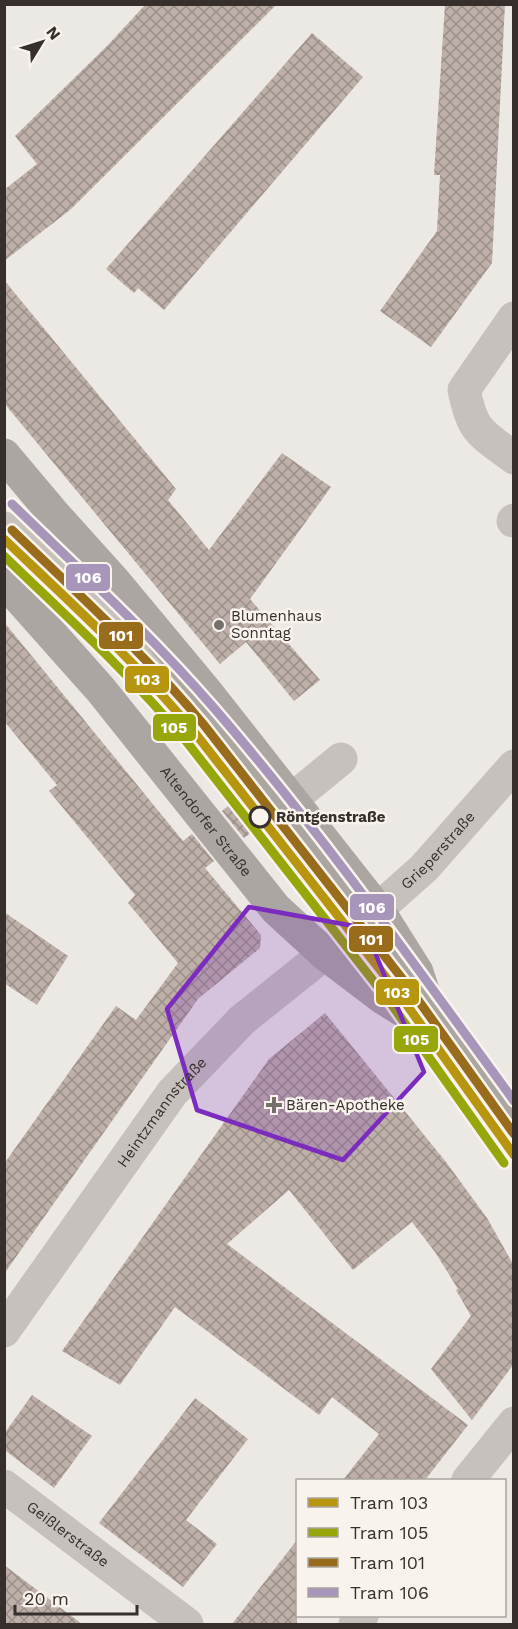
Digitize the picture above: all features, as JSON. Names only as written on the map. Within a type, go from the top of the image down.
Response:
[{"type":"main road","name":"Altendorfer Straße","points":[[4,455],[138,609],[291,800],[368,918],[417,972],[436,1030],[513,1139]]},
{"type":"main road","name":"Altendorfer Straße","points":[[4,581],[101,690],[276,909],[324,954],[383,998],[436,1030]]},
{"type":"street","points":[[513,318],[464,390],[469,415],[477,430],[513,458]]},
{"type":"street","points":[[4,528],[118,636],[174,695],[368,918]]},
{"type":"street","points":[[291,800],[341,759]]},
{"type":"street","name":"Grieperstraße","points":[[368,918],[424,868],[513,766]]},
{"type":"street","name":"Heintzmannstraße","points":[[4,1331],[172,1093],[242,1020],[368,918]]},
{"type":"street","points":[[469,1479],[513,1423]]},
{"type":"street","name":"Geißlerstraße","points":[[4,1486],[187,1624]]},
{"type":"highlighted area","points":[[249,907],[365,928],[424,1072],[343,1160],[197,1110],[167,1009]]},
{"type":"building","points":[[146,4],[277,4],[70,210],[4,261],[4,190],[37,164],[15,136],[107,46]]},
{"type":"building","points":[[445,4],[505,4],[492,263],[431,347],[380,311],[437,231],[440,175],[434,175]]},
{"type":"building","points":[[312,33],[363,77],[164,310],[138,288],[134,293],[106,269]]},
{"type":"building","points":[[4,280],[176,489],[168,500],[209,550],[282,453],[331,487],[250,599],[320,680],[294,701],[246,642],[220,664],[4,403]]},
{"type":"building","points":[[4,622],[183,841],[192,834],[214,861],[205,868],[261,935],[260,948],[198,999],[4,1274],[4,1164],[116,1006],[136,1020],[178,963],[128,903],[135,895],[49,791],[57,785],[4,721]]},
{"type":"building","points":[[233,802],[255,830],[244,838],[222,811]]},
{"type":"building","points":[[4,912],[68,956],[37,1005],[4,983]]},
{"type":"building","points":[[325,1013],[446,1162],[487,1218],[513,1264],[513,1365],[472,1420],[431,1369],[471,1316],[456,1290],[458,1289],[435,1252],[412,1222],[353,1270],[289,1190],[227,1244],[468,1425],[426,1479],[344,1479],[379,1434],[332,1397],[319,1415],[175,1307],[120,1385],[62,1351],[269,1059]]},
{"type":"building","points":[[32,1395],[92,1436],[54,1488],[6,1451],[4,1434]]},
{"type":"building","points":[[195,1398],[248,1439],[186,1520],[217,1544],[183,1587],[99,1523]]},
{"type":"building","points":[[296,1541],[297,1624],[232,1624]]},
{"type":"building","points":[[4,1565],[82,1624],[4,1624]]},
{"type":"tram line","name":"106","points":[[12,504],[166,655],[254,755],[368,901],[514,1101]]},
{"type":"tram line","name":"101","points":[[12,530],[135,649],[204,725],[408,986],[514,1134]]},
{"type":"tram line","name":"103","points":[[4,539],[126,657],[195,733],[399,994],[514,1155]]},
{"type":"tram line","name":"105","points":[[4,556],[120,669],[186,741],[389,1001],[504,1163]]},
{"type":"place","name":"Blumenhaus Sonntag","points":[[219,625]]},
{"type":"place","name":"Röntgenstraße","points":[[260,817]]},
{"type":"place","name":"Bären-Apotheke","points":[[274,1105]]}]
